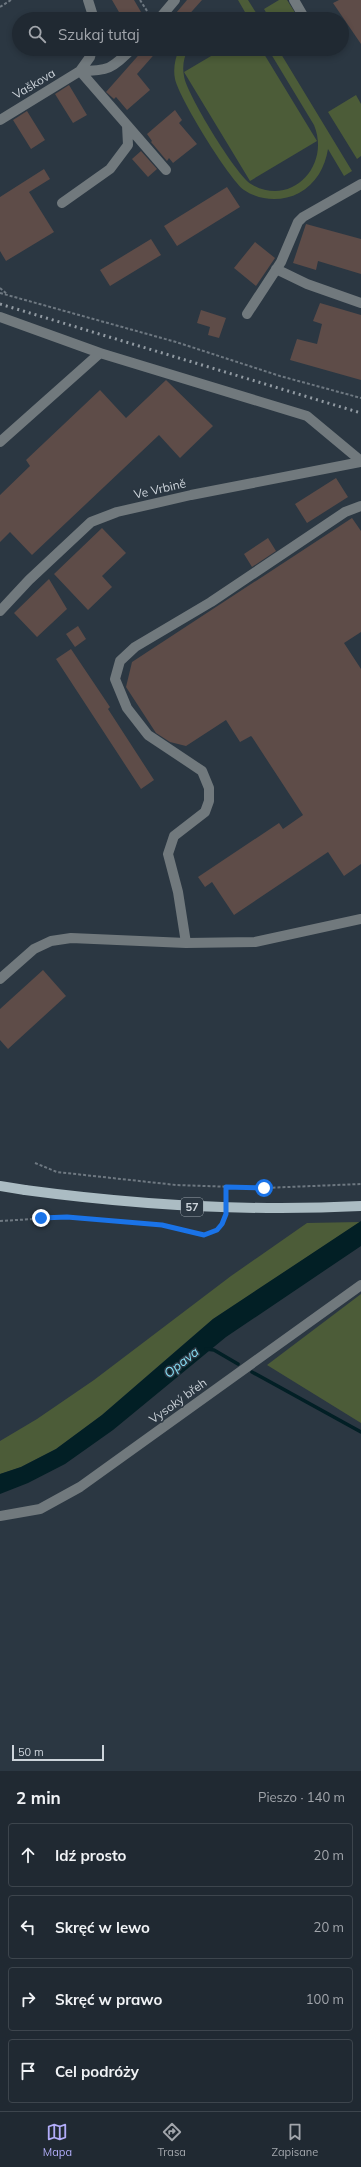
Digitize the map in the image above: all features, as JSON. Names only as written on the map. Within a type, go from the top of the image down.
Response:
[{"type":"main road","name":"57","points":[[0,1186],[107,1200],[191,1207],[288,1208],[361,1206]]},
{"type":"street","points":[[88,0],[92,12]]},
{"type":"street","points":[[166,12],[175,0]]},
{"type":"street","points":[[294,0],[301,12]]},
{"type":"street","name":"Vaškova","points":[[0,120],[80,71],[90,56]]},
{"type":"street","points":[[80,71],[103,71],[117,63],[124,56]]},
{"type":"street","points":[[80,71],[166,170]]},
{"type":"street","points":[[62,203],[110,169],[128,145],[127,125]]},
{"type":"street","points":[[247,314],[276,269],[298,222],[361,184]]},
{"type":"street","points":[[276,269],[307,284],[361,303]]},
{"type":"street","points":[[0,318],[100,353],[307,416],[361,461]]},
{"type":"street","points":[[0,442],[100,353]]},
{"type":"street","name":"Ve Vrbině","points":[[1,608],[91,522],[117,512],[191,494],[361,461]]},
{"type":"street","points":[[186,943],[178,892],[168,854],[174,836],[205,812],[209,801],[209,788],[202,771],[148,735],[127,708],[115,679],[120,661],[135,646],[211,602],[345,512],[361,506]]},
{"type":"street","points":[[0,979],[34,949],[51,941],[71,938],[186,943],[255,942],[361,919]]},
{"type":"street","name":"Vysoký břeh","points":[[0,1516],[40,1509],[80,1487],[361,1285]]},
{"type":"path","points":[[0,7],[11,0]]},
{"type":"path","points":[[140,0],[148,12]]},
{"type":"path","points":[[0,288],[8,295]]},
{"type":"path","points":[[0,293],[176,342],[280,376],[361,398]]},
{"type":"path","points":[[36,1163],[57,1172],[176,1185],[226,1187],[361,1184]]},
{"type":"path","points":[[226,1187],[226,1201]]},
{"type":"path","points":[[0,1221],[67,1217],[162,1225],[204,1235],[212,1233],[220,1227],[226,1214]]},
{"type":"green space","points":[[238,0],[248,0],[256,12],[245,12]]},
{"type":"green space","points":[[279,0],[287,0],[295,12],[266,12],[264,9]]},
{"type":"green space","points":[[176,56],[185,56],[183,72],[193,99],[234,166],[251,184],[266,190],[280,191],[293,187],[304,179],[312,168],[317,155],[318,140],[314,125],[272,56],[282,56],[352,171],[344,176],[328,149],[325,162],[319,174],[310,185],[299,193],[278,199],[264,198],[250,194],[237,183],[227,171],[205,138],[185,103],[175,79]]},
{"type":"green space","points":[[211,56],[265,56],[317,141],[250,181],[184,72]]},
{"type":"green space","points":[[356,95],[361,104],[361,156],[357,159],[328,112]]},
{"type":"green space","points":[[360,1222],[213,1319],[102,1415],[56,1449],[21,1467],[0,1474],[0,1441],[37,1419],[94,1380],[231,1276],[307,1223]]},
{"type":"green space","points":[[361,1294],[361,1423],[267,1365]]},
{"type":"water","name":"Opava","points":[[361,1221],[361,1246],[226,1337],[113,1430],[65,1464],[28,1483],[0,1494],[0,1474],[21,1467],[56,1449],[102,1415],[213,1319]]},
{"type":"building","points":[[112,0],[134,0],[141,12],[119,12]]},
{"type":"building","points":[[187,0],[202,0],[191,12],[177,12]]},
{"type":"building","points":[[339,0],[361,0],[361,44],[349,26],[349,12],[339,12],[333,3]]},
{"type":"building","points":[[138,56],[153,56],[137,74],[150,90],[127,110],[116,97],[114,99],[106,92]]},
{"type":"building","points":[[69,85],[87,115],[73,123],[55,94]]},
{"type":"building","points":[[175,110],[182,120],[179,123],[197,144],[173,163],[169,158],[167,161],[151,142],[152,141],[147,134]]},
{"type":"building","points":[[27,111],[45,140],[31,149],[13,120]]},
{"type":"building","points":[[141,151],[157,169],[148,177],[132,159]]},
{"type":"building","points":[[44,169],[50,179],[29,192],[54,232],[6,261],[0,251],[0,197]]},
{"type":"building","points":[[227,187],[240,207],[177,246],[164,226]]},
{"type":"building","points":[[306,224],[361,239],[361,274],[318,261],[316,270],[293,263]]},
{"type":"building","points":[[151,239],[161,255],[110,286],[100,270]]},
{"type":"building","points":[[255,242],[275,258],[256,286],[234,268]]},
{"type":"building","points":[[320,303],[361,315],[361,380],[290,360],[297,339],[317,344],[322,324],[313,321]]},
{"type":"building","points":[[201,310],[226,318],[219,338],[208,335],[210,327],[197,323]]},
{"type":"building","points":[[166,380],[213,426],[180,458],[159,435],[32,555],[10,532],[0,542],[0,495],[30,466],[26,460],[100,390],[126,418]]},
{"type":"building","points":[[336,478],[348,497],[307,523],[295,504]]},
{"type":"building","points":[[352,518],[361,531],[361,632],[344,643],[361,669],[361,864],[344,876],[328,852],[234,915],[212,882],[205,887],[198,877],[279,823],[283,829],[303,815],[252,737],[251,736],[240,742],[226,720],[186,746],[170,742],[156,733],[126,687],[132,662]]},
{"type":"building","points":[[102,528],[126,553],[102,576],[112,587],[88,610],[54,574]]},
{"type":"building","points":[[268,538],[276,551],[252,567],[244,554]]},
{"type":"building","points":[[49,579],[67,609],[37,637],[14,613]]},
{"type":"building","points":[[78,626],[86,639],[75,647],[66,634]]},
{"type":"building","points":[[71,649],[110,707],[108,709],[154,780],[141,789],[56,659]]},
{"type":"building","points":[[43,970],[66,996],[8,1049],[0,1040],[0,1009]]},
{"type":"waterway","points":[[206,1349],[214,1350],[238,1364]]},
{"type":"waterway","points":[[252,1372],[361,1432]]},
{"type":"railway","points":[[0,304],[361,413]]},
{"type":"route","points":[[41,1218],[58,1216],[162,1225],[204,1235],[217,1230],[225,1218],[226,1187],[264,1188]]}]
